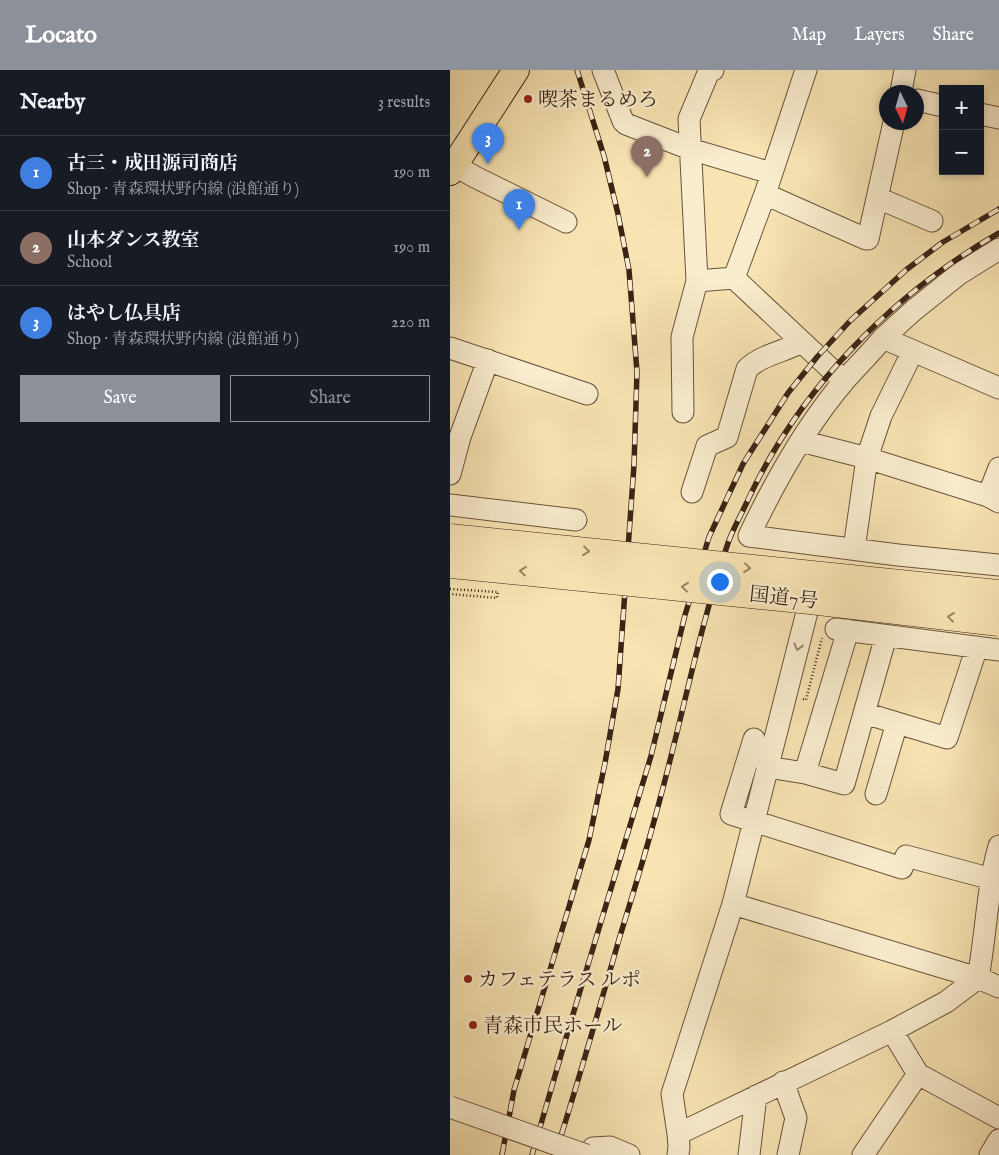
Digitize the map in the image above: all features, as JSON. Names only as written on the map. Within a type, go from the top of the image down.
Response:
[{"type":"highway","name":"国道7号","points":[[450,538],[999,594]]},
{"type":"highway","name":"国道7号","points":[[450,564],[810,600],[999,622]]},
{"type":"main road","points":[[451,167],[516,70]]},
{"type":"street","points":[[603,70],[624,123],[690,149],[772,173]]},
{"type":"street","points":[[683,412],[682,337],[697,281],[690,119],[709,72],[713,70]]},
{"type":"street","points":[[734,278],[765,194],[806,70]]},
{"type":"street","points":[[902,85],[905,70]]},
{"type":"street","points":[[924,102],[939,105]]},
{"type":"street","points":[[984,115],[999,118]]},
{"type":"street","points":[[765,194],[866,239],[870,237],[892,130]]},
{"type":"street","points":[[451,167],[566,222]]},
{"type":"street","points":[[878,198],[932,220]]},
{"type":"street","points":[[999,249],[958,274],[914,310],[883,338],[845,380],[800,441],[772,488],[749,536],[999,566]]},
{"type":"street","points":[[697,281],[734,278],[800,342],[845,380]]},
{"type":"street","points":[[883,338],[999,388]]},
{"type":"street","points":[[692,492],[707,446],[727,437],[747,369],[756,362],[800,342]]},
{"type":"street","points":[[450,348],[587,394]]},
{"type":"street","points":[[854,549],[868,458],[881,416],[913,351]]},
{"type":"street","points":[[450,474],[460,437],[488,360]]},
{"type":"street","points":[[800,441],[868,458],[993,499],[999,468]]},
{"type":"street","points":[[450,505],[576,520]]},
{"type":"street","points":[[678,1155],[678,1134],[672,1094],[733,904],[810,600]]},
{"type":"street","points":[[805,773],[842,629],[999,650]]},
{"type":"street","points":[[767,767],[805,773],[844,784],[886,636]]},
{"type":"street","points":[[864,713],[947,738],[977,647]]},
{"type":"street","points":[[876,794],[897,722]]},
{"type":"street","points":[[754,739],[731,814],[902,868],[906,856],[992,879]]},
{"type":"street","points":[[678,1134],[892,1031],[946,1002],[978,978],[993,866],[999,846]]},
{"type":"street","points":[[733,904],[978,978],[999,987]]},
{"type":"street","points":[[892,1031],[918,1074],[999,1118]]},
{"type":"street","points":[[863,1155],[918,1074]]},
{"type":"street","points":[[783,1082],[796,1118],[788,1155]]},
{"type":"street","points":[[749,1155],[756,1096]]},
{"type":"street","points":[[450,1107],[588,1155],[593,1148],[610,1147],[629,1155]]},
{"type":"street","points":[[990,1155],[999,1140]]},
{"type":"street","points":[[593,1155],[595,1151],[608,1151],[618,1155]]},
{"type":"path","points":[[450,589],[498,592],[497,598],[450,594]]},
{"type":"railway","points":[[502,1155],[514,1090],[589,840],[605,763],[618,689],[634,465],[637,372],[629,270],[604,156],[577,70]]},
{"type":"railway","points":[[532,1155],[651,756],[685,615],[709,537],[743,464],[788,393],[817,357],[850,321],[906,270],[943,242],[999,209]]},
{"type":"railway","points":[[555,1155],[651,833],[718,574],[737,523],[767,462],[792,422],[820,385],[852,349],[885,316],[921,285],[999,233]]},
{"type":"place","name":"喫茶まるめろ","points":[[528,99]]},
{"type":"place","name":"はやし仏具店","points":[[488,164]]},
{"type":"place","name":"山本ダンス教室","points":[[647,177]]},
{"type":"place","name":"古三・成田源司商店","points":[[519,230]]},
{"type":"place","name":"カフェテラス ルポ","points":[[468,979]]},
{"type":"place","name":"青森市民ホール","points":[[473,1025]]}]
